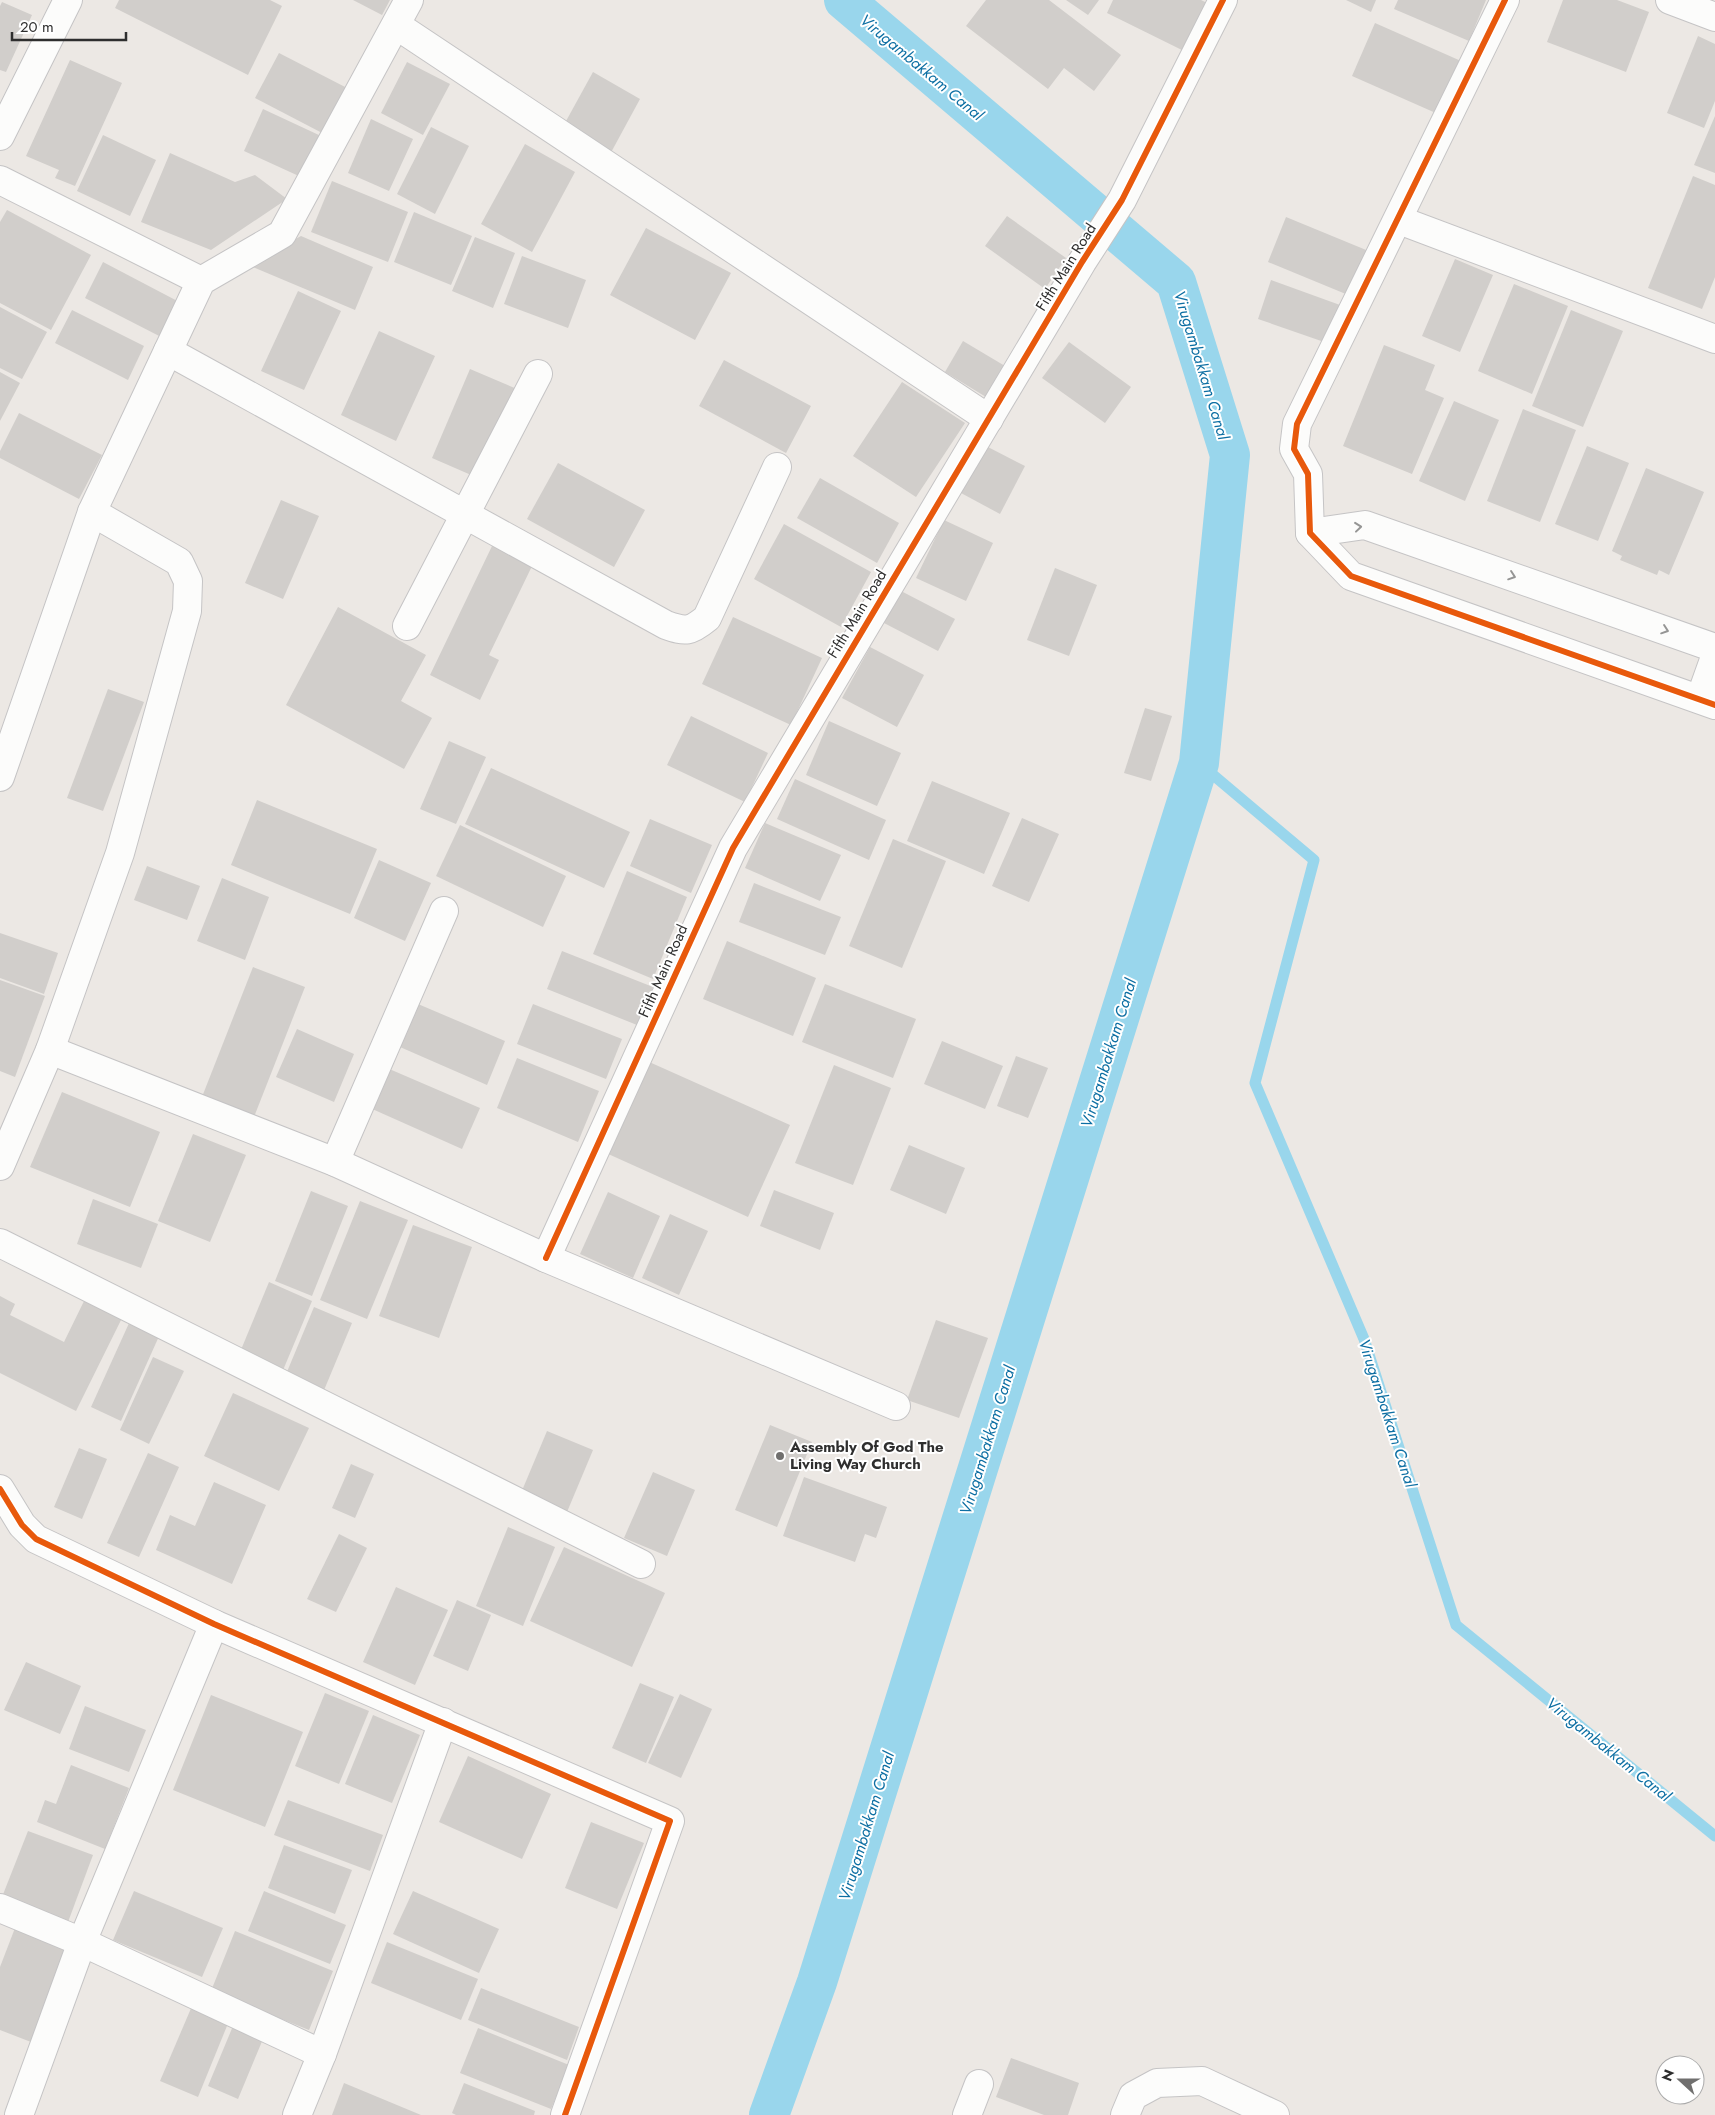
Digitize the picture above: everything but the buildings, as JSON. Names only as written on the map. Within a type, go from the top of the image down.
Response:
[{"type":"street","points":[[0,136],[68,0]]},
{"type":"street","points":[[0,777],[92,512],[201,281],[282,234],[409,0]]},
{"type":"street","name":"Fifth Main Road","points":[[546,1258],[733,848],[1082,262],[1122,200],[1223,0]]},
{"type":"street","points":[[1505,0],[1399,220],[1297,424],[1294,449],[1308,474],[1310,534],[1351,576],[1708,702],[1715,657]]},
{"type":"street","points":[[1670,0],[1715,17]]},
{"type":"street","points":[[396,25],[989,419]]},
{"type":"street","points":[[0,180],[201,281]]},
{"type":"street","points":[[1399,220],[1715,339]]},
{"type":"street","points":[[168,351],[666,625],[681,630],[693,629],[707,618],[777,467]]},
{"type":"street","points":[[407,626],[538,374]]},
{"type":"street","points":[[0,1166],[50,1050],[120,852],[187,611],[188,581],[179,562],[92,512]]},
{"type":"street","points":[[1310,534],[1365,525],[1715,648]]},
{"type":"street","points":[[335,1162],[444,911]]},
{"type":"street","points":[[50,1050],[335,1162],[546,1258],[896,1406]]},
{"type":"street","points":[[0,1242],[641,1564]]},
{"type":"street","points":[[0,1488],[22,1525],[36,1540],[214,1624],[670,1821],[565,2115]]},
{"type":"street","points":[[18,2115],[82,1942],[214,1624]]},
{"type":"street","points":[[297,2115],[322,2054],[443,1722]]},
{"type":"street","points":[[0,1908],[82,1942],[322,2054]]},
{"type":"street","points":[[1125,2115],[1132,2096],[1157,2084],[1202,2081],[1275,2115]]},
{"type":"street","points":[[967,2115],[979,2084]]},
{"type":"waterway","name":"Virugambakkam Canal","points":[[769,2115],[817,1982],[1199,763],[1230,455],[1176,282],[844,0]]},
{"type":"waterway","name":"Virugambakkam Canal","points":[[1199,763],[1314,860],[1255,1083],[1364,1339],[1456,1625],[1715,1836]]},
{"type":"cycle path","points":[[546,1258],[733,848],[1082,262],[1122,200],[1223,0]]},
{"type":"cycle path","points":[[1505,0],[1297,424],[1294,449],[1308,474],[1310,533],[1351,576],[1715,705]]},
{"type":"cycle path","points":[[0,1489],[22,1525],[36,1539],[214,1624],[670,1821],[565,2115]]},
{"type":"place","name":"Assembly Of God The Living Way Church","points":[[780,1456]]}]
